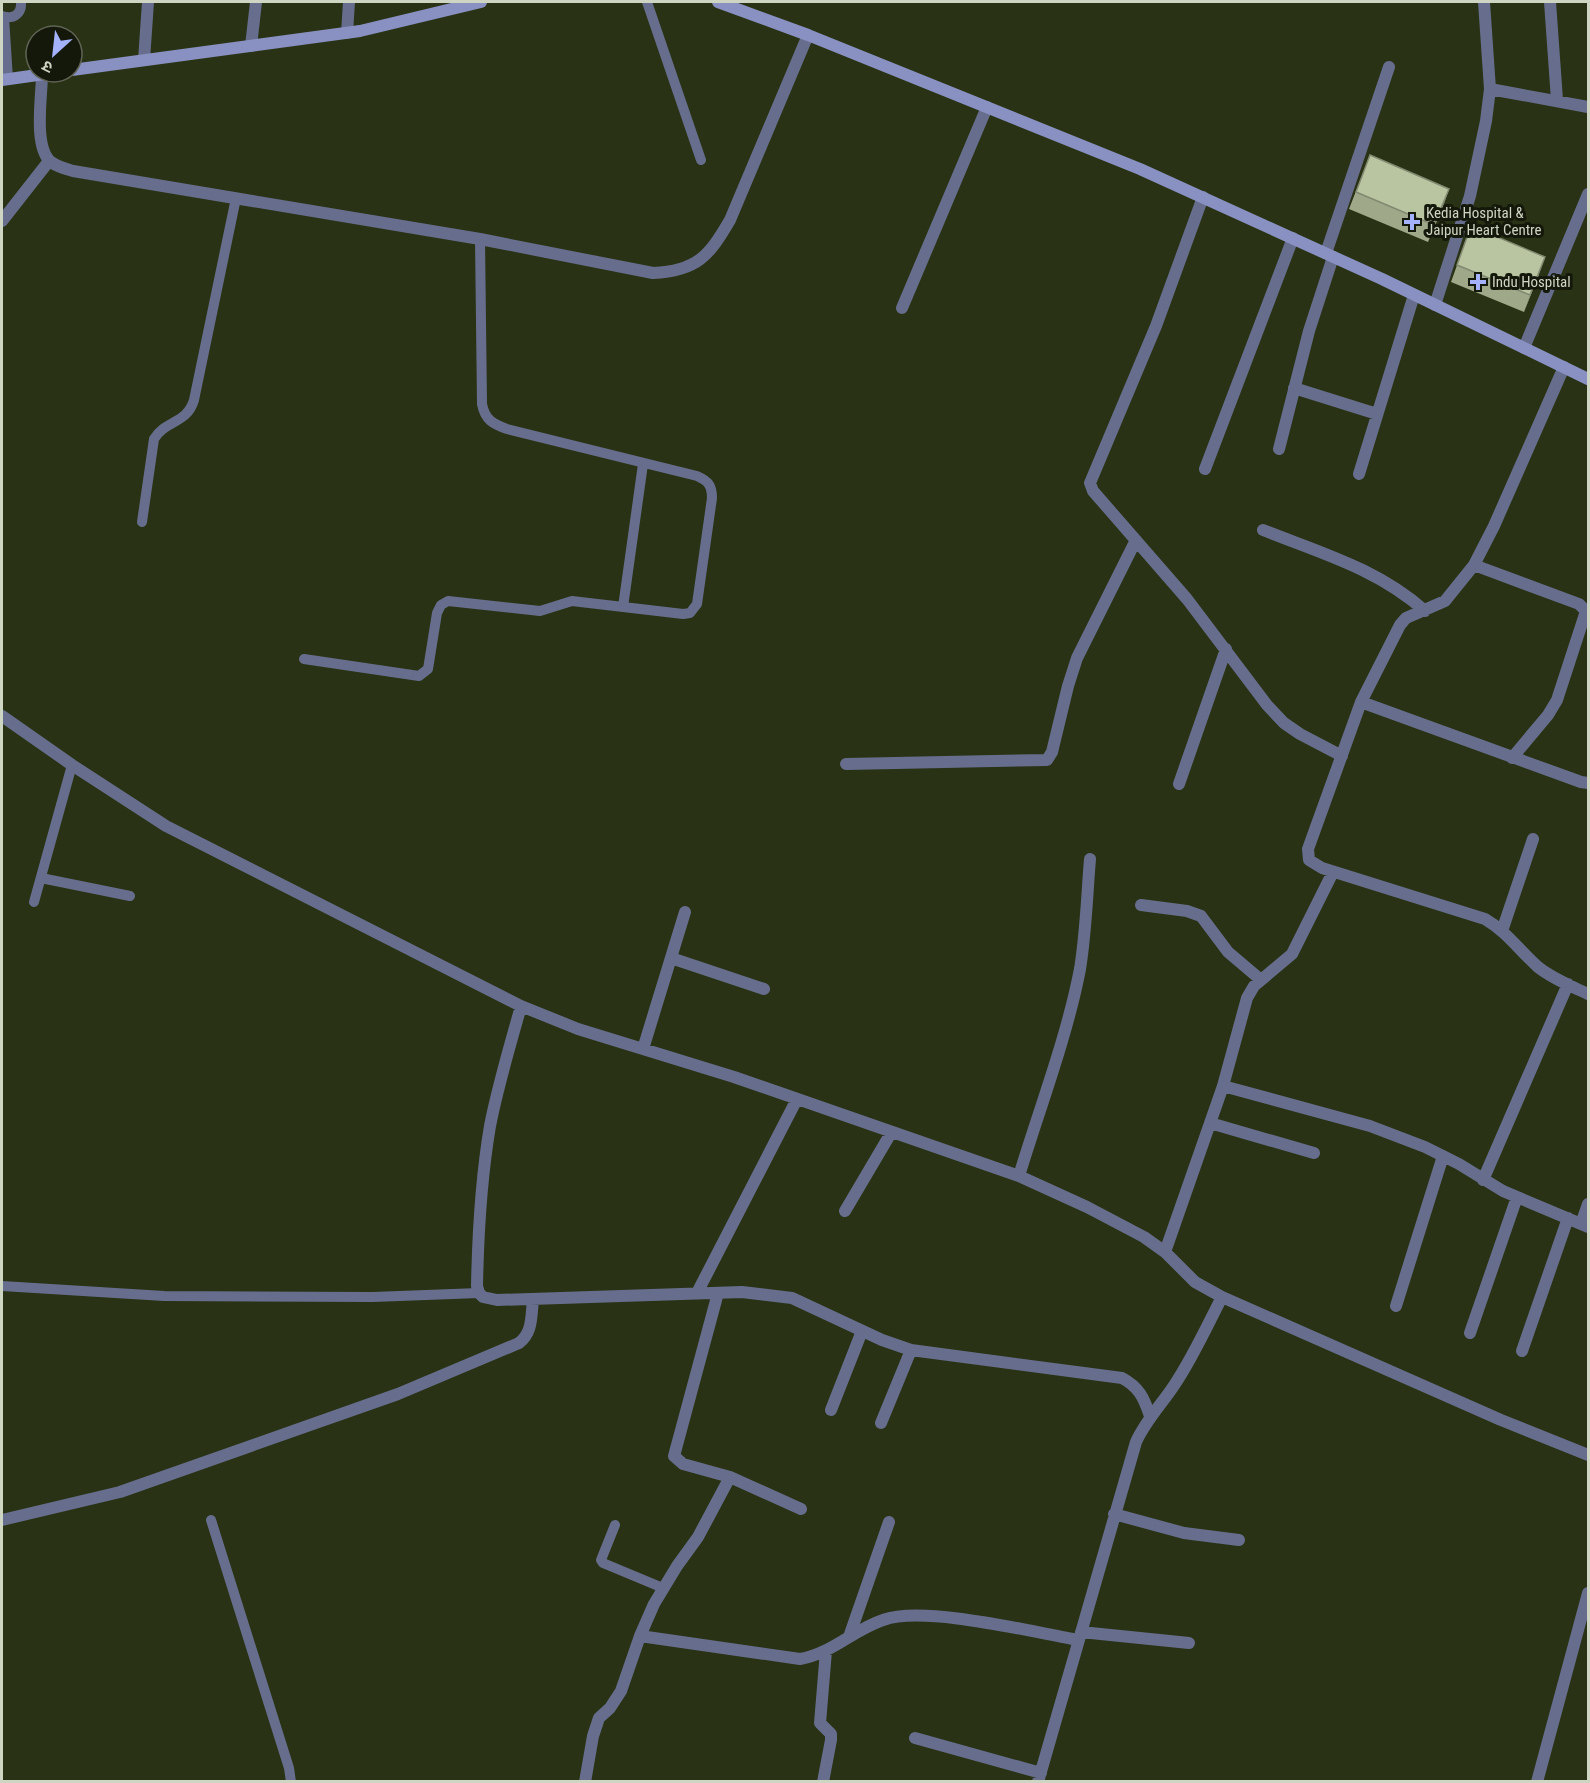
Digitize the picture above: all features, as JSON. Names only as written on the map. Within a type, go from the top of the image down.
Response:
[{"type":"street","points":[[144,60],[148,2]]},
{"type":"street","points":[[251,46],[256,2]]},
{"type":"street","points":[[347,33],[349,2]]},
{"type":"street","points":[[84,68],[347,33],[481,2]]},
{"type":"street","points":[[718,2],[808,35],[1140,169],[1293,238],[1588,379]]},
{"type":"street","points":[[1435,305],[1470,196],[1486,121],[1490,89],[1484,2]]},
{"type":"street","points":[[1550,2],[1557,100]]},
{"type":"street","points":[[42,84],[40,137],[42,151],[58,167],[480,239],[653,273],[670,273],[702,259],[715,246],[730,220],[808,35]]},
{"type":"street","points":[[1279,449],[1329,255],[1389,67]]},
{"type":"street","points":[[5,80],[24,77]]},
{"type":"street","points":[[1490,89],[1588,107]]},
{"type":"street","points":[[902,308],[987,107]]},
{"type":"street","points":[[2,221],[50,161]]},
{"type":"street","points":[[1524,348],[1588,194]]},
{"type":"street","points":[[1203,197],[1156,326],[1090,483],[1093,491],[1187,599],[1267,705],[1284,723],[1341,756]]},
{"type":"street","points":[[1205,469],[1293,238]]},
{"type":"street","points":[[1359,474],[1414,295]]},
{"type":"street","points":[[1564,367],[1494,526],[1474,565],[1445,601],[1406,618],[1400,626],[1361,702],[1308,849],[1309,860],[1313,864],[1485,919],[1502,931],[1540,968],[1588,994]]},
{"type":"street","points":[[1294,388],[1377,414]]},
{"type":"street","points":[[1263,530],[1369,572],[1398,588],[1425,611]]},
{"type":"street","points":[[846,764],[1047,760],[1052,752],[1077,658],[1136,540]]},
{"type":"street","points":[[1474,565],[1579,604],[1586,611],[1557,700],[1548,715],[1512,758]]},
{"type":"street","points":[[1179,784],[1226,649]]},
{"type":"street","points":[[1361,702],[1512,758],[1588,783]]},
{"type":"street","points":[[2,716],[166,826],[521,1006],[578,1029],[734,1077],[1018,1176],[1125,1226],[1165,1252],[1195,1282],[1222,1298],[1501,1420],[1588,1455]]},
{"type":"street","points":[[1502,931],[1533,839]]},
{"type":"street","points":[[1018,1176],[1059,1046],[1079,972],[1084,941],[1090,859]]},
{"type":"street","points":[[1165,1252],[1224,1086],[1247,998],[1261,980],[1292,954],[1334,872]]},
{"type":"street","points":[[1141,905],[1187,911],[1201,916],[1228,952],[1261,980]]},
{"type":"street","points":[[643,1049],[686,912]]},
{"type":"street","points":[[671,958],[764,989]]},
{"type":"street","points":[[1483,1180],[1568,984]]},
{"type":"street","points":[[521,1006],[497,1092],[490,1129],[478,1228],[477,1286],[479,1293],[489,1299],[533,1300],[742,1292],[792,1298],[862,1331],[911,1350],[1122,1378],[1133,1384],[1141,1393],[1150,1416]]},
{"type":"street","points":[[1224,1086],[1370,1126],[1443,1156],[1517,1197],[1585,1226],[1588,1204]]},
{"type":"street","points":[[697,1293],[797,1099]]},
{"type":"street","points":[[1210,1123],[1314,1153]]},
{"type":"street","points":[[845,1211],[891,1133]]},
{"type":"street","points":[[1396,1306],[1443,1156]]},
{"type":"street","points":[[1470,1333],[1517,1197]]},
{"type":"street","points":[[1522,1351],[1568,1218]]},
{"type":"street","points":[[718,1293],[673,1452],[676,1460],[730,1477],[801,1509]]},
{"type":"street","points":[[915,1738],[1040,1777],[1136,1442],[1150,1416],[1184,1371],[1222,1298]]},
{"type":"street","points":[[2,1520],[120,1492],[398,1394],[527,1337],[533,1300]]},
{"type":"street","points":[[831,1410],[862,1331]]},
{"type":"street","points":[[881,1424],[911,1350]]},
{"type":"street","points":[[585,1782],[599,1718],[610,1708],[621,1691],[640,1636],[663,1588],[703,1529],[730,1477]]},
{"type":"street","points":[[1114,1514],[1184,1533],[1239,1540]]},
{"type":"street","points":[[849,1637],[889,1522]]},
{"type":"street","points":[[1537,1782],[1588,1593]]},
{"type":"street","points":[[640,1636],[800,1659],[814,1657],[885,1619],[931,1616],[1080,1636],[1189,1643]]},
{"type":"street","points":[[823,1782],[831,1740],[831,1734],[820,1723],[826,1651]]},
{"type":"lane","points":[[5,80],[3,17],[18,14],[21,2]]},
{"type":"lane","points":[[647,2],[701,160]]},
{"type":"lane","points":[[142,522],[154,439],[161,430],[188,415],[194,400],[236,198]]},
{"type":"lane","points":[[304,659],[418,676],[428,669],[438,613],[441,605],[448,601],[540,611],[572,601],[690,613],[695,609],[699,597],[712,498],[711,487],[704,480],[697,476],[507,429],[489,421],[484,413],[480,239]]},
{"type":"lane","points":[[623,607],[643,464]]},
{"type":"lane","points":[[34,902],[72,765]]},
{"type":"lane","points":[[41,878],[130,896]]},
{"type":"lane","points":[[2,1286],[164,1296],[373,1297],[479,1293]]},
{"type":"lane","points":[[211,1520],[289,1768],[291,1782]]},
{"type":"lane","points":[[615,1525],[603,1553],[601,1560],[603,1563],[663,1588]]},
{"type":"building","points":[[1370,155],[1449,189],[1434,225],[1356,192]]},
{"type":"building","points":[[1471,226],[1545,257],[1530,295],[1457,265]]},
{"type":"place","name":"Kedia Hospital & Jaipur Heart Centre","points":[[1412,222]]},
{"type":"place","name":"Indu Hospital","points":[[1478,282]]}]
